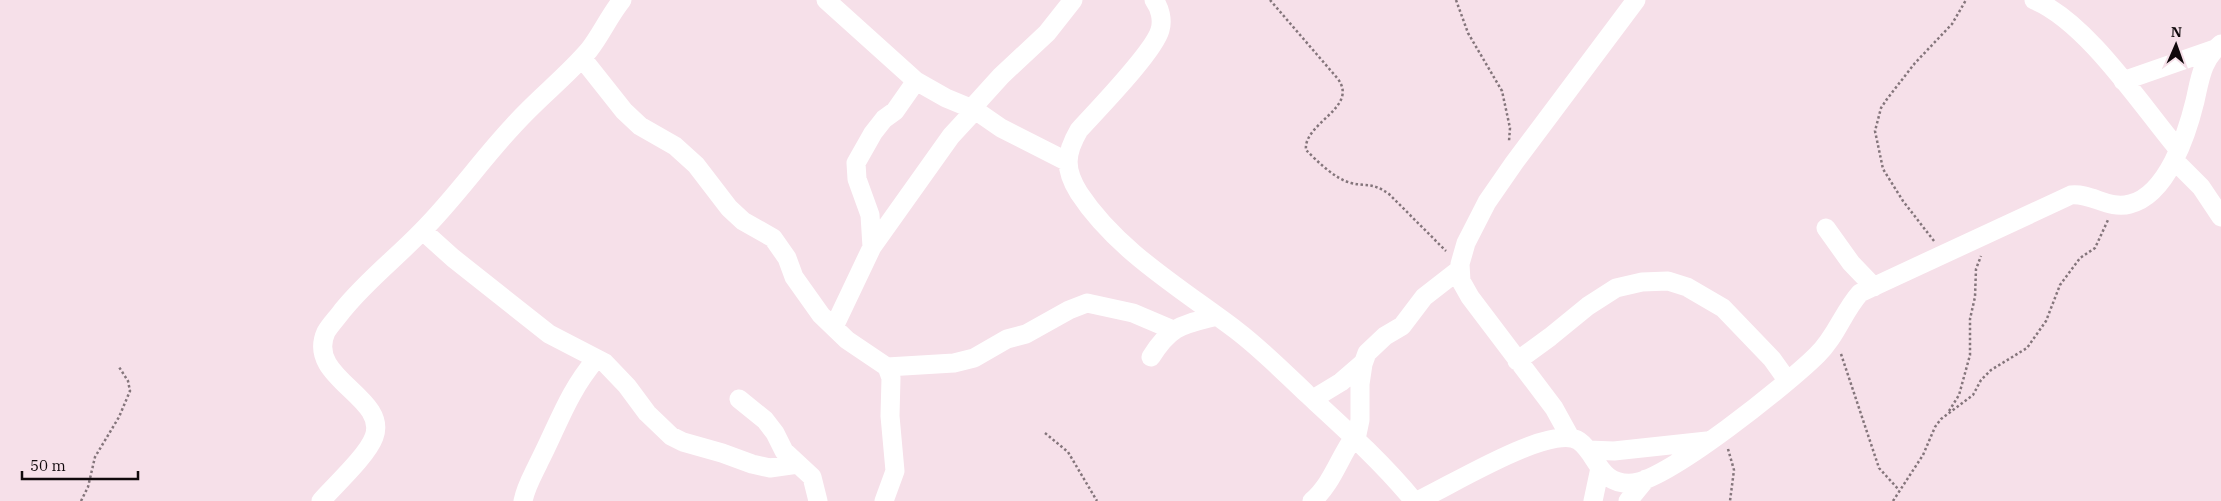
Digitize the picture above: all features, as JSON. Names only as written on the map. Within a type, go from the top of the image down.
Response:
[{"type":"street","points":[[321,501],[363,454],[374,438],[376,427],[371,412],[332,370],[324,358],[321,344],[327,330],[350,301],[388,262],[423,231],[513,125],[582,58],[622,0]]},
{"type":"street","points":[[826,0],[916,81],[946,98],[973,109],[1001,128],[1066,161]]},
{"type":"street","points":[[834,327],[872,247],[951,136],[1001,76],[1048,33],[1073,0]]},
{"type":"street","points":[[1154,0],[1159,6],[1160,30],[1151,48],[1079,130],[1070,144],[1066,161],[1079,192],[1119,240],[1172,284],[1237,331],[1355,438],[1415,501],[1542,440],[1570,437],[1579,441],[1606,475],[1619,481],[1632,483],[1663,472],[1726,428],[1818,354],[1836,331],[1849,306],[1860,293],[2071,195],[2087,196],[2105,203],[2117,205],[2130,204],[2155,190],[2169,171],[2176,154],[2195,102],[2201,73],[2206,61],[2218,47]]},
{"type":"street","points":[[1570,437],[1554,408],[1470,297],[1461,281],[1460,266],[1470,234],[1487,202],[1512,164],[1636,0]]},
{"type":"street","points":[[2034,0],[2069,22],[2123,81],[2221,217]]},
{"type":"street","points":[[2123,81],[2218,47]]},
{"type":"street","points":[[582,58],[624,111],[640,126],[676,146],[696,165],[729,208],[743,221],[773,238],[821,315],[847,340],[886,367],[891,378],[890,416],[895,471],[884,501]]},
{"type":"street","points":[[872,247],[870,215],[857,179],[856,162],[884,119],[895,111],[916,81]]},
{"type":"street","points":[[1826,228],[1852,263],[1874,287]]},
{"type":"street","points":[[423,231],[453,258],[550,334],[605,363],[627,386],[647,413],[671,436],[683,442],[770,468],[798,464]]},
{"type":"street","points":[[1312,501],[1326,487],[1344,452],[1355,438],[1360,420],[1360,384],[1363,363],[1370,348],[1402,326],[1424,297],[1460,266]]},
{"type":"street","points":[[1517,361],[1588,306],[1616,288],[1642,282],[1668,281],[1687,287],[1724,308],[1772,359],[1787,380]]},
{"type":"street","points":[[886,367],[940,365],[974,358],[1007,339],[1026,334],[1069,310],[1087,303],[1133,313],[1173,330]]},
{"type":"street","points":[[1151,357],[1167,334],[1173,330],[1217,316]]},
{"type":"street","points":[[523,501],[530,479],[566,402],[578,381],[596,359]]},
{"type":"street","points":[[1313,400],[1363,363]]},
{"type":"street","points":[[740,398],[765,420],[775,433],[784,451],[812,477],[818,501]]},
{"type":"street","points":[[1588,450],[1629,450],[1708,441]]},
{"type":"street","points":[[1593,501],[1600,468]]},
{"type":"street","points":[[1628,501],[1646,479]]},
{"type":"path","points":[[1270,0],[1338,79],[1343,89],[1343,93],[1335,107],[1306,140],[1306,150],[1344,180],[1352,184],[1378,186],[1460,266]]},
{"type":"path","points":[[1456,0],[1468,33],[1502,91],[1510,128],[1509,148],[1512,164]]},
{"type":"path","points":[[1942,256],[1932,237],[1903,201],[1883,169],[1875,131],[1881,108],[1886,99],[1915,63],[1952,24],[1966,0]]},
{"type":"path","points":[[1948,412],[1960,406],[1973,395],[1981,380],[1991,370],[2027,348],[2046,321],[2060,285],[2080,258],[2095,248],[2117,205]]},
{"type":"path","points":[[1893,501],[1923,455],[1934,427],[1948,412],[1959,395],[1970,355],[1970,319],[1976,286],[1976,269],[1988,234]]},
{"type":"path","points":[[1836,331],[1842,359],[1878,468],[1899,490]]},
{"type":"path","points":[[81,501],[88,487],[95,457],[119,417],[130,392],[128,381],[118,367]]},
{"type":"path","points":[[1726,428],[1728,450],[1734,470],[1730,501]]},
{"type":"path","points":[[1045,433],[1068,452],[1096,501]]}]
